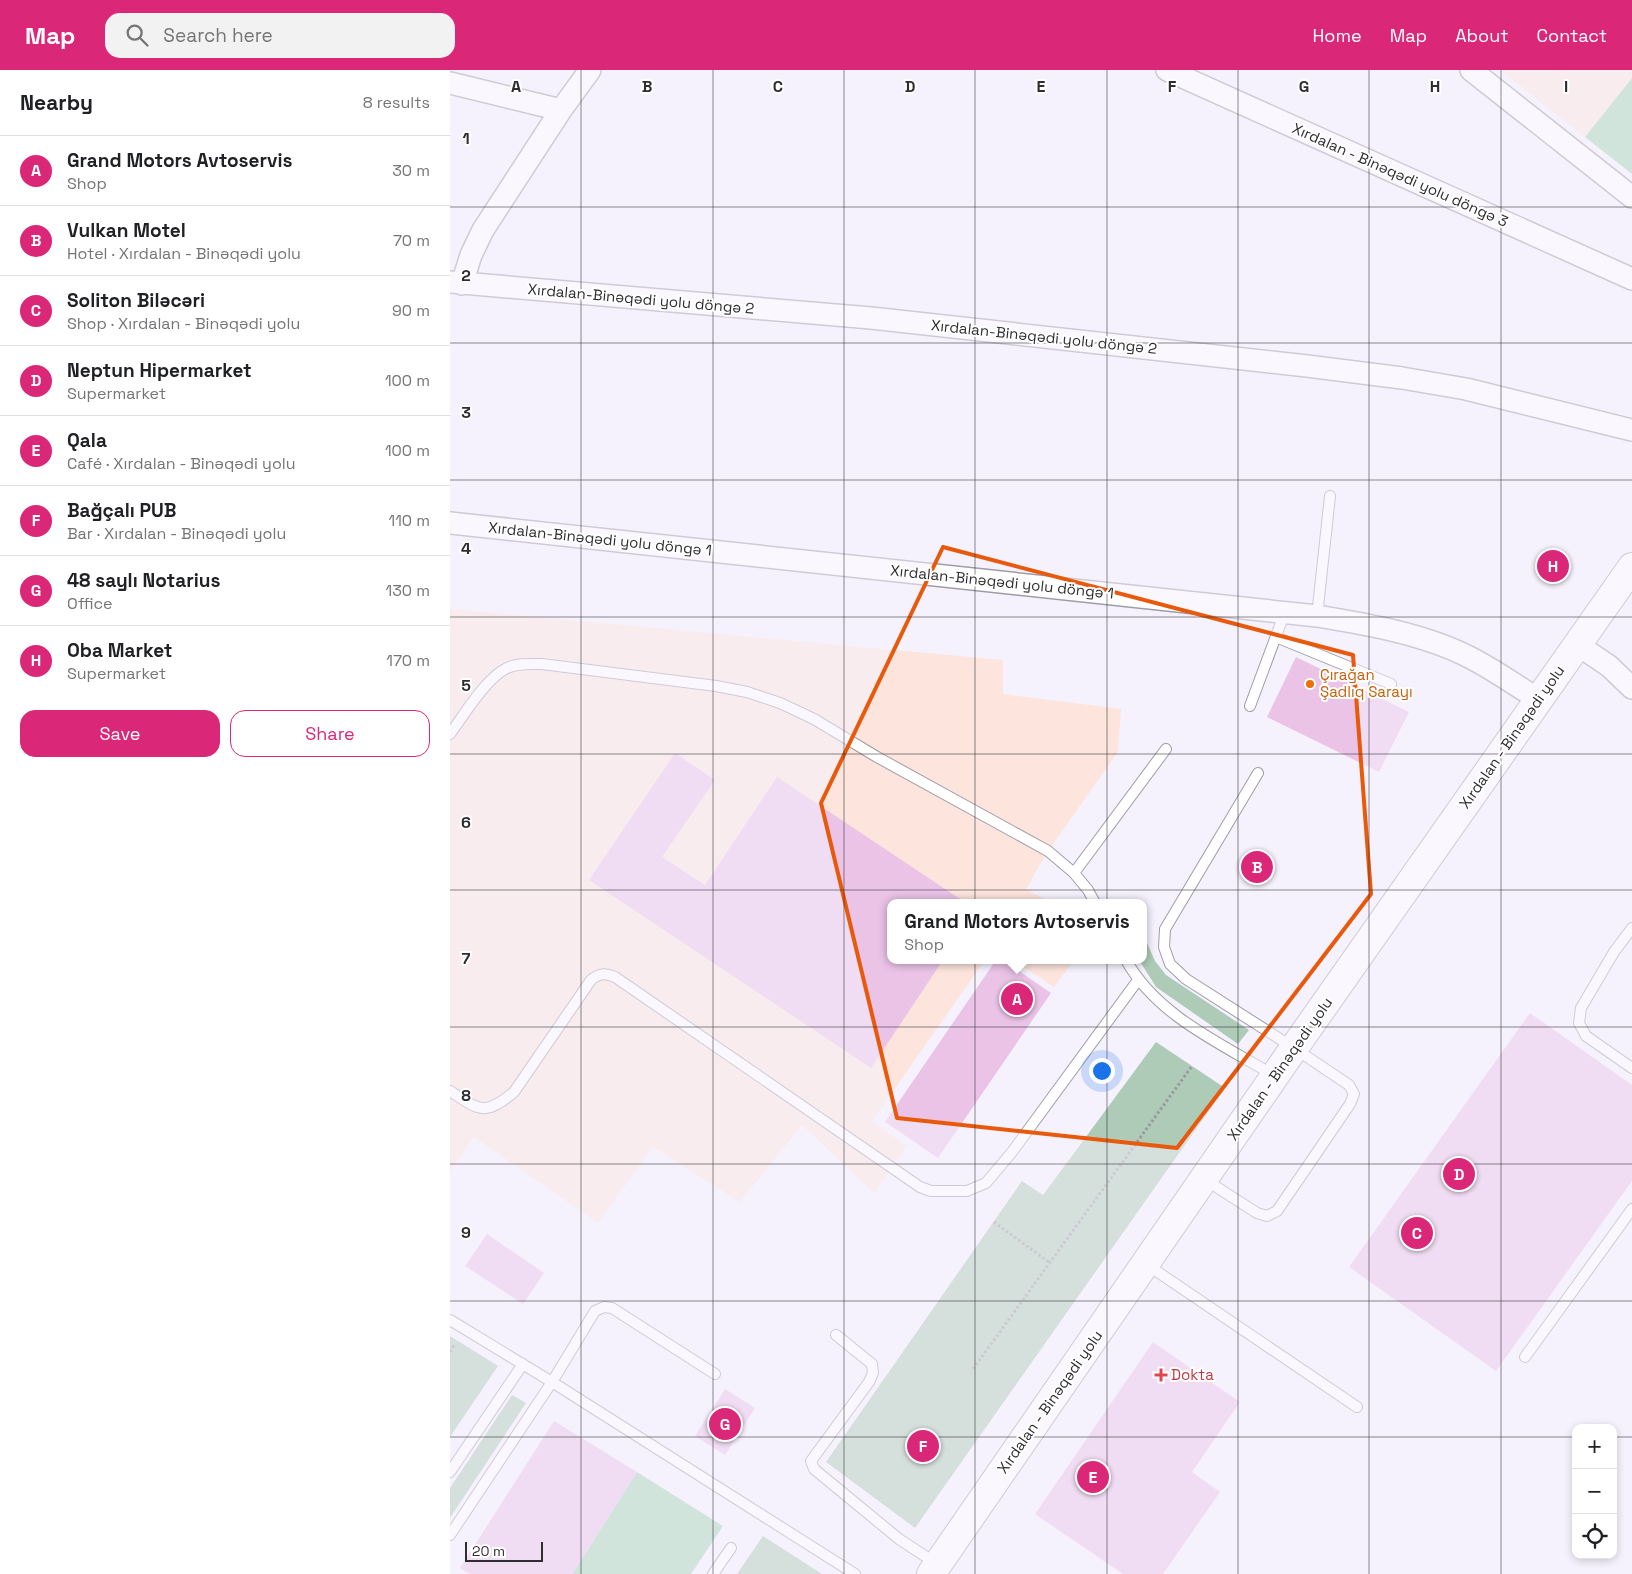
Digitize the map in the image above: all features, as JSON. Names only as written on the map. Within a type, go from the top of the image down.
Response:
[{"type":"main road","name":"Xırdalan - Binəqədi yolu","points":[[934,1569],[1294,1048],[1632,567]]},
{"type":"street","points":[[456,283],[483,230],[561,110],[590,70]]},
{"type":"street","name":"Xırdalan - Binəqədi yolu döngə 3","points":[[1168,70],[1632,279]]},
{"type":"street","points":[[1471,70],[1632,197]]},
{"type":"street","points":[[450,82],[561,110]]},
{"type":"street","name":"Xırdalan-Binəqədi yolu döngə 2","points":[[456,283],[871,318],[1307,366],[1402,378],[1466,389],[1632,430]]},
{"type":"street","name":"Xırdalan-Binəqədi yolu döngə 1","points":[[450,523],[1285,612],[1367,624],[1432,642],[1469,657],[1538,699]]},
{"type":"street","points":[[1578,645],[1609,666],[1632,688]]},
{"type":"lane","points":[[1316,616],[1330,496]]},
{"type":"lane","points":[[1250,706],[1285,612]]},
{"type":"lane","points":[[1276,637],[1391,684]]},
{"type":"lane","points":[[450,734],[491,680],[506,668],[520,664],[552,665],[716,686],[747,692],[780,702],[814,719],[877,757],[1048,851],[1074,873],[1093,899]]},
{"type":"lane","points":[[1074,873],[1166,749]]},
{"type":"lane","points":[[1204,1178],[1257,1213],[1267,1216],[1277,1211],[1350,1104],[1354,1094],[1349,1085],[1186,979],[1170,964],[1164,948],[1164,929],[1258,773]]},
{"type":"lane","points":[[1632,928],[1614,952],[1582,1008],[1579,1023],[1586,1036],[1632,1068]]},
{"type":"lane","points":[[1128,964],[1138,980],[1161,1003],[1189,1025],[1275,1076]]},
{"type":"lane","points":[[450,1091],[482,1109],[496,1106],[514,1092],[591,980],[602,974],[608,974],[615,976],[920,1187],[931,1191],[967,1191],[986,1183],[1012,1152],[1138,980]]},
{"type":"lane","points":[[1525,1357],[1632,1209]]},
{"type":"lane","points":[[1145,1264],[1357,1407]]},
{"type":"lane","points":[[450,1535],[552,1382],[595,1311],[604,1307],[612,1308],[716,1374]]},
{"type":"lane","points":[[450,1320],[552,1382],[855,1574]]},
{"type":"lane","points":[[836,1335],[872,1364],[873,1373],[869,1382],[811,1461],[814,1469],[934,1569]]},
{"type":"lane","points":[[450,1472],[523,1364]]},
{"type":"lane","points":[[713,1574],[731,1548]]},
{"type":"path","points":[[974,1369],[1192,1066]]},
{"type":"path","points":[[994,1222],[1050,1263]]},
{"type":"path","points":[[450,1352],[457,1341]]},
{"type":"highlighted area","points":[[943,547],[1353,655],[1371,894],[1177,1148],[897,1118],[821,803]]},
{"type":"shaded area","points":[[1500,70],[1632,70],[1632,78],[1585,137]]},
{"type":"shaded area","points":[[450,609],[1003,660],[1003,694],[1121,709],[1118,752],[1048,851],[1026,889],[1044,899],[887,899],[887,964],[982,964],[872,1121],[907,1146],[874,1193],[802,1125],[740,1202],[653,1147],[598,1223],[474,1137],[450,1172]]},
{"type":"shaded area","points":[[1019,964],[1071,964],[1054,987]]},
{"type":"green space","points":[[1632,78],[1632,174],[1585,137]]},
{"type":"green space","points":[[1147,943],[1155,961],[1166,975],[1249,1030],[1238,1044],[1156,987],[1142,964],[1147,964]]},
{"type":"green space","points":[[1156,1042],[1225,1088],[915,1528],[826,1462],[1022,1181],[1043,1195]]},
{"type":"green space","points":[[450,1336],[498,1366],[450,1437]]},
{"type":"green space","points":[[512,1395],[526,1403],[450,1518],[450,1488]]},
{"type":"green space","points":[[637,1472],[723,1526],[691,1574],[572,1574]]},
{"type":"green space","points":[[763,1536],[822,1574],[737,1574]]},
{"type":"building","points":[[1296,657],[1409,712],[1379,772],[1267,717]]},
{"type":"building","points":[[675,753],[715,780],[662,857],[705,885],[777,777],[960,899],[887,899],[887,964],[940,964],[871,1068],[589,880]]},
{"type":"building","points":[[993,964],[1009,964],[1051,993],[938,1158],[885,1122]]},
{"type":"building","points":[[1530,1013],[1632,1085],[1632,1181],[1496,1371],[1349,1267]]},
{"type":"building","points":[[487,1234],[544,1273],[523,1304],[465,1266]]},
{"type":"building","points":[[1153,1342],[1240,1402],[1192,1472],[1220,1492],[1163,1574],[1123,1574],[1035,1514]]},
{"type":"building","points":[[725,1389],[755,1408],[725,1455],[695,1436]]},
{"type":"building","points":[[554,1421],[637,1472],[572,1574],[470,1574],[460,1568]]},
{"type":"place","name":"Oba Market","points":[[1553,566]]},
{"type":"place","name":"Çırağan Şadlıq Sarayı","points":[[1310,684]]},
{"type":"place","name":"Vulkan Motel","points":[[1257,867]]},
{"type":"place","name":"Grand Motors Avtoservis","points":[[1017,999]]},
{"type":"place","name":"Neptun Hipermarket","points":[[1459,1174]]},
{"type":"place","name":"Soliton Biləcəri","points":[[1417,1233]]},
{"type":"place","name":"Dokta","points":[[1161,1375]]},
{"type":"place","name":"48 saylı Notarius","points":[[725,1424]]},
{"type":"place","name":"Bağçalı PUB","points":[[923,1446]]},
{"type":"place","name":"Qala","points":[[1093,1477]]}]
